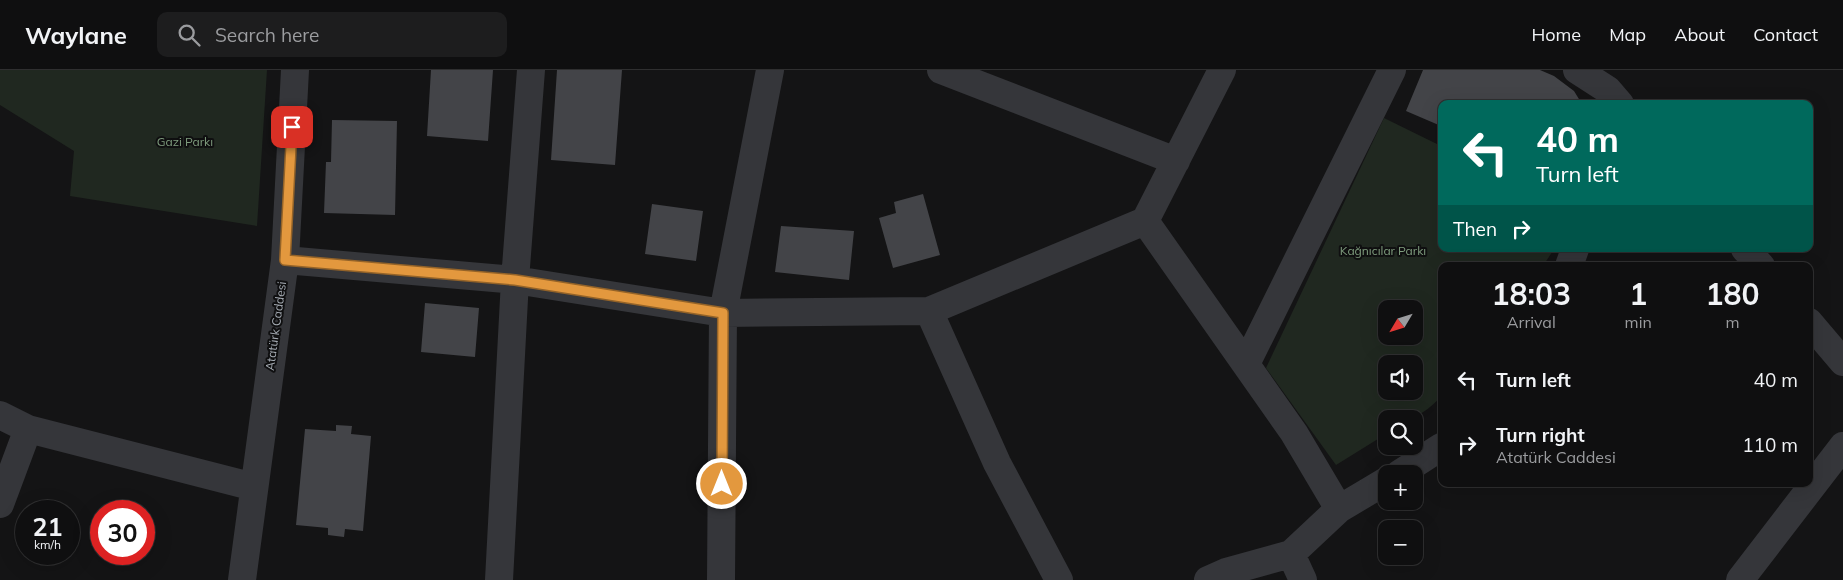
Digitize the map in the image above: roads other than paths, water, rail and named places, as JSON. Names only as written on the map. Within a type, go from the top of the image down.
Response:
[{"type":"street","name":"Atatürk Caddesi","points":[[242,580],[285,260],[295,70]]},
{"type":"street","points":[[499,580],[515,280],[531,70]]},
{"type":"street","points":[[721,580],[723,313],[770,70]]},
{"type":"street","points":[[940,70],[1176,161]]},
{"type":"street","points":[[285,260],[515,280],[723,313],[929,311],[1145,221],[1222,70]]},
{"type":"street","points":[[1246,364],[1392,70]]},
{"type":"street","points":[[1576,70],[1613,92]]},
{"type":"street","points":[[1145,221],[1294,433],[1340,509]]},
{"type":"street","points":[[1749,252],[1757,262]]},
{"type":"street","points":[[929,311],[997,463],[1059,580]]},
{"type":"street","points":[[1813,327],[1843,362]]},
{"type":"street","points":[[0,416],[28,429],[254,487]]},
{"type":"street","points":[[0,504],[28,429]]},
{"type":"street","points":[[1813,485],[1843,446]]},
{"type":"street","points":[[1413,465],[1438,449]]},
{"type":"street","points":[[1208,580],[1226,572],[1291,554],[1340,509],[1378,486]]},
{"type":"street","points":[[1740,580],[1811,487]]},
{"type":"street","points":[[1291,554],[1303,580]]},
{"type":"park label","name":"Gazi Parkı","points":[[185,142]]},
{"type":"park label","name":"Kağnıcılar Parkı","points":[[1383,251]]}]
